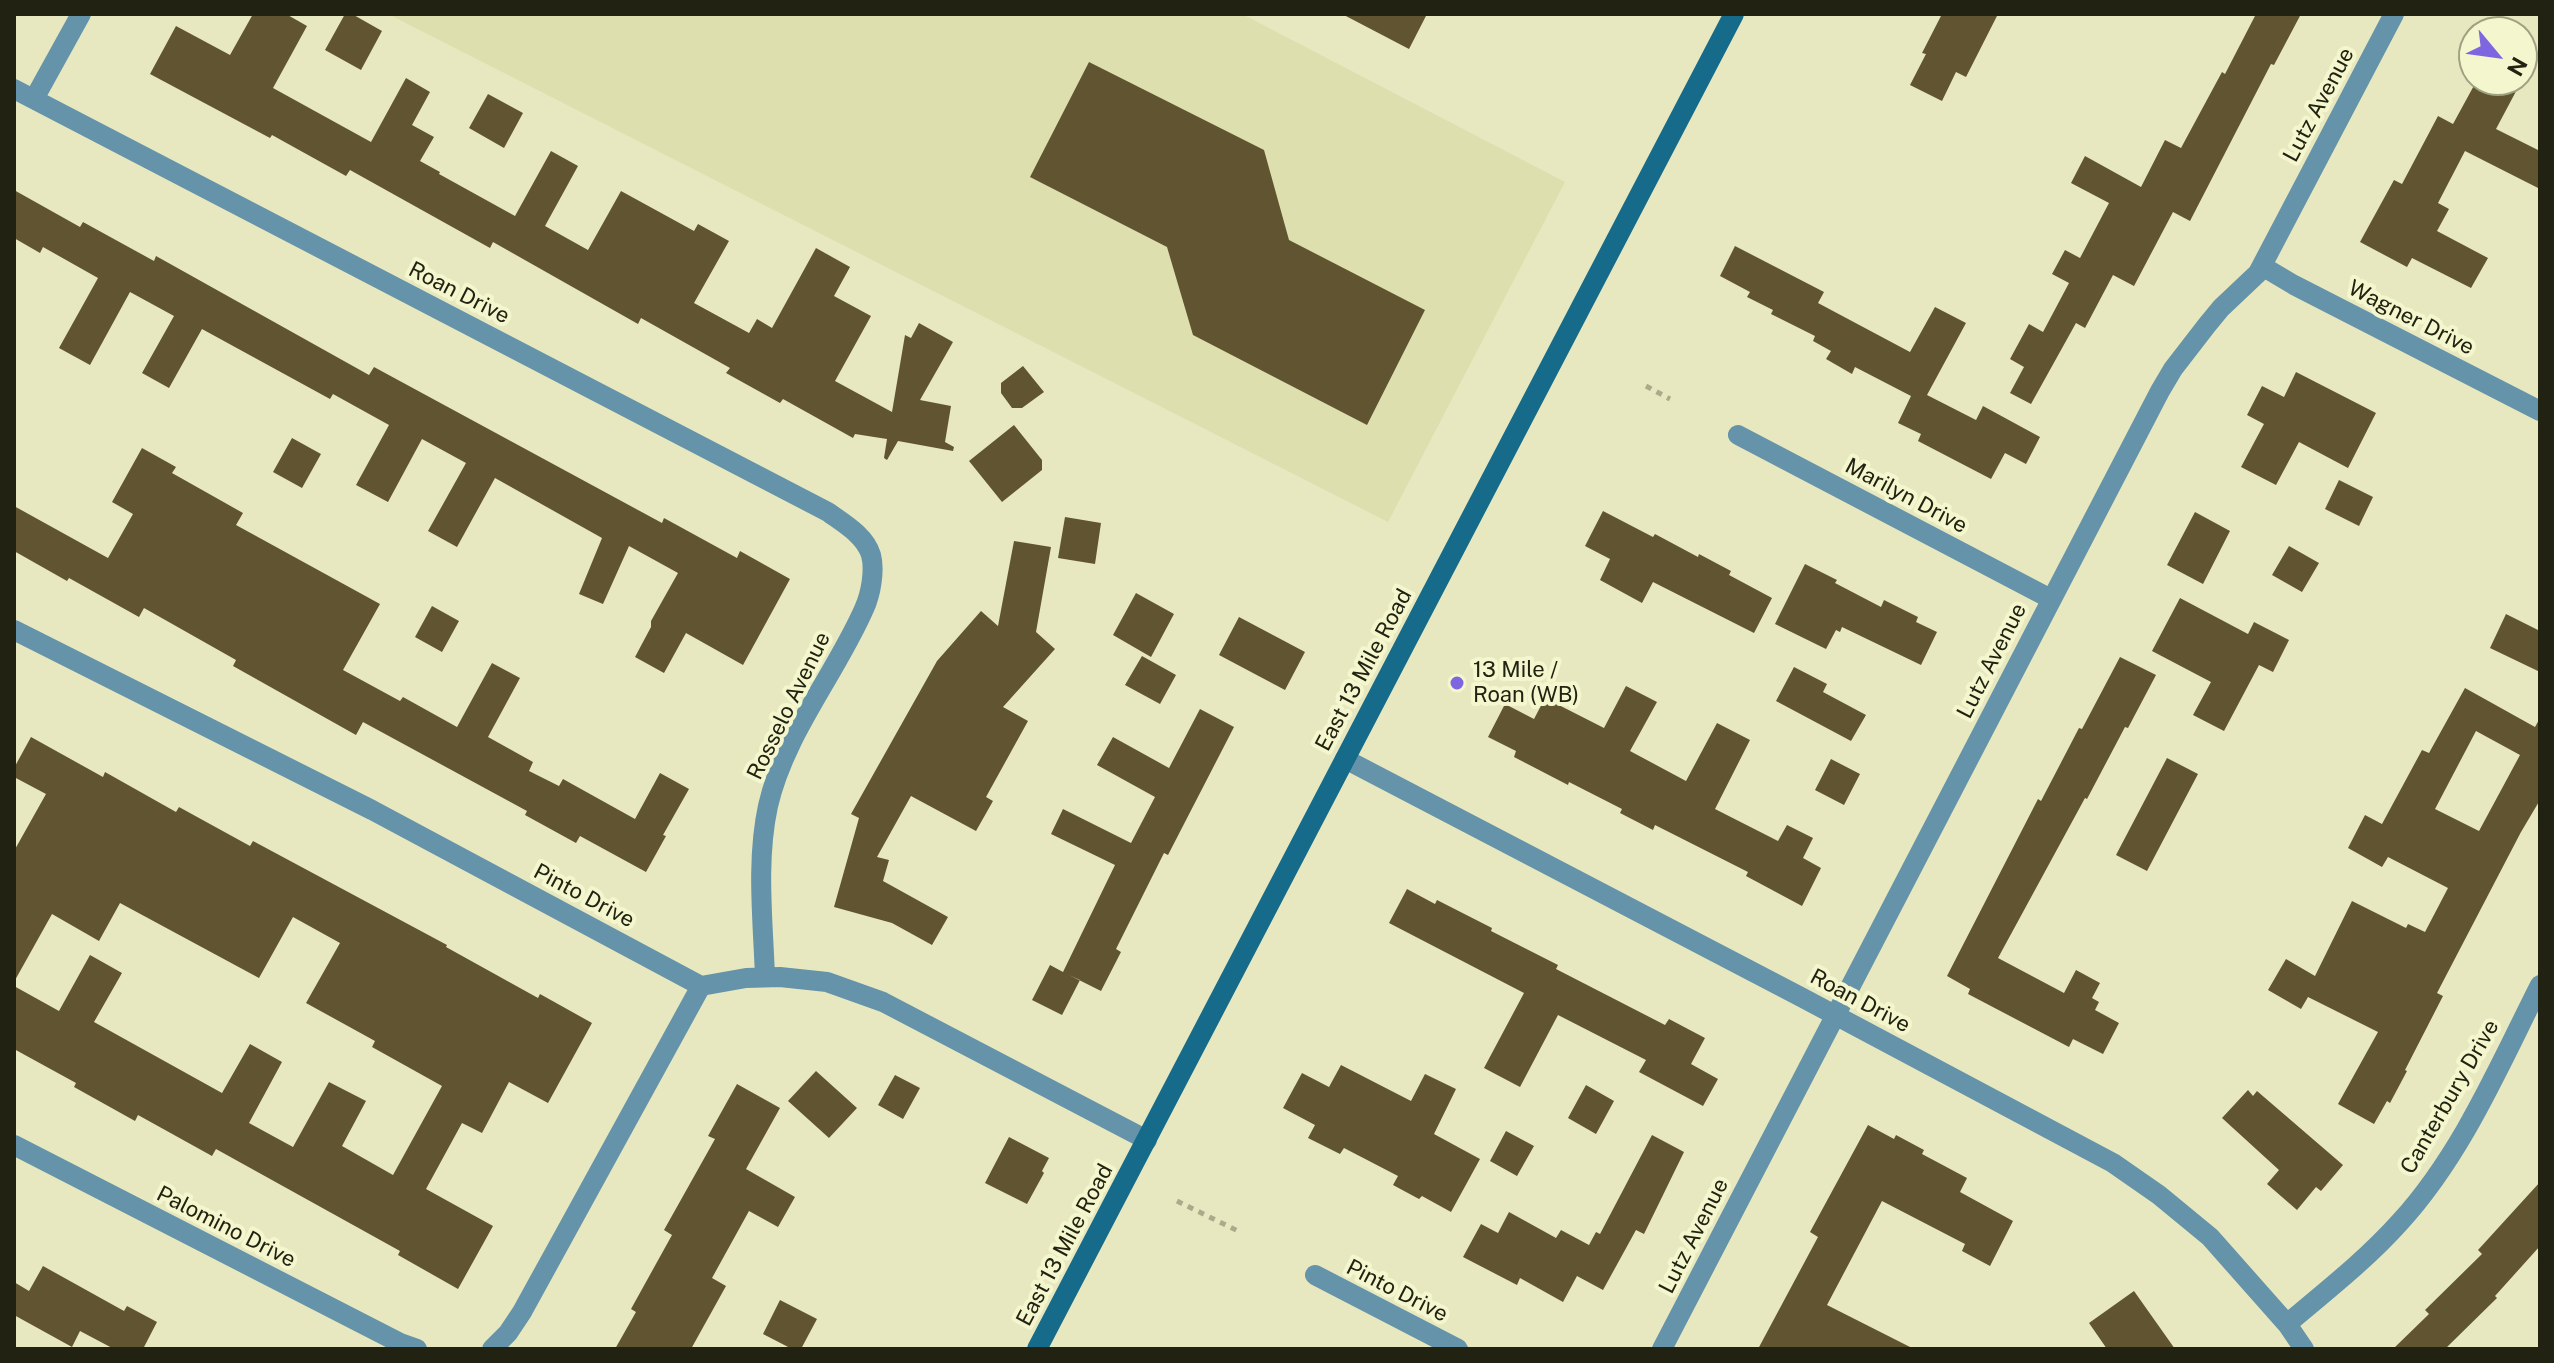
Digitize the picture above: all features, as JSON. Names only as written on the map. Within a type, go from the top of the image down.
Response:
[{"type":"main road","name":"East 13 Mile Road","points":[[1037,1349],[1734,14]]},
{"type":"street","points":[[34,99],[81,14]]},
{"type":"street","name":"Lutz Avenue","points":[[1662,1349],[2173,369],[2221,308],[2250,283],[2262,266],[2394,14]]},
{"type":"street","name":"Roan Drive","points":[[14,89],[828,512],[856,533],[871,555]]},
{"type":"street","name":"Wagner Drive","points":[[2262,266],[2540,411]]},
{"type":"street","name":"Marilyn Drive","points":[[1738,435],[2051,599]]},
{"type":"street","name":"Rosselo Avenue","points":[[765,977],[761,853],[768,807],[777,776],[865,607],[871,583],[871,555]]},
{"type":"street","name":"Pinto Drive","points":[[14,630],[372,810],[701,986]]},
{"type":"street","name":"Roan Drive","points":[[1345,759],[2113,1163],[2159,1195],[2210,1237],[2287,1324],[2304,1349]]},
{"type":"street","points":[[492,1349],[522,1312],[701,986],[765,977],[827,982],[883,1002],[1147,1140]]},
{"type":"street","name":"Canterbury Drive","points":[[2287,1324],[2363,1261],[2412,1208],[2447,1160],[2540,985]]},
{"type":"street","name":"Palomino Drive","points":[[14,1145],[417,1349]]},
{"type":"street","name":"Pinto Drive","points":[[1315,1275],[1458,1349]]},
{"type":"path","points":[[1646,386],[1670,399]]},
{"type":"path","points":[[1177,1201],[1238,1231]]},
{"type":"shaded area","points":[[388,14],[1242,14],[1565,182],[1388,522]]},
{"type":"building","points":[[253,14],[286,14],[307,26],[273,88],[371,142],[406,78],[430,92],[412,125],[434,137],[420,161],[515,216],[551,151],[578,166],[545,226],[588,250],[621,191],[694,231],[698,224],[729,241],[694,303],[749,333],[757,319],[772,328],[816,248],[850,267],[834,296],[871,316],[835,381],[892,412],[905,335],[911,338],[919,323],[953,342],[920,400],[951,406],[945,442],[954,447],[953,451],[898,441],[887,460],[884,458],[887,439],[855,434],[853,438],[783,399],[780,403],[726,373],[730,368],[641,318],[638,324],[493,242],[490,248],[350,170],[346,176],[150,74],[176,26],[230,55]]},
{"type":"building","points":[[345,14],[352,14],[382,31],[361,70],[325,50]]},
{"type":"building","points":[[1342,14],[1427,14],[1409,49]]},
{"type":"building","points":[[1942,14],[1998,14],[1966,77],[1956,72],[1942,101],[1910,85]]},
{"type":"building","points":[[2256,14],[2301,14],[2274,65],[2271,64],[2190,221],[2173,212],[2134,286],[2113,275],[2085,328],[2076,323],[2031,404],[2010,393],[2024,367],[2010,359],[2029,324],[2043,332],[2069,283],[2052,274],[2065,250],[2080,258],[2109,203],[2071,183],[2085,156],[2141,187],[2165,140],[2181,148]]},
{"type":"building","points":[[1089,62],[1264,150],[1289,240],[1425,310],[1367,425],[1193,335],[1167,247],[1030,177]]},
{"type":"building","points":[[488,94],[523,113],[504,148],[469,128]]},
{"type":"building","points":[[2468,96],[2514,96],[2496,129],[2540,151],[2540,189],[2465,151],[2438,203],[2449,209],[2437,231],[2488,258],[2471,288],[2412,258],[2407,267],[2360,242],[2394,180],[2402,184],[2438,116],[2453,124]]},
{"type":"building","points":[[14,190],[80,227],[83,222],[154,261],[156,256],[369,375],[374,367],[662,523],[664,518],[737,558],[740,551],[790,579],[743,665],[686,633],[664,673],[635,657],[678,573],[629,546],[603,604],[579,594],[602,538],[495,478],[457,547],[428,531],[466,463],[422,439],[388,502],[356,485],[389,425],[333,394],[330,399],[202,329],[169,388],[142,373],[174,316],[130,292],[90,365],[59,348],[98,278],[43,247],[40,253],[14,238]]},
{"type":"building","points":[[1735,246],[1824,292],[1818,303],[1910,352],[1935,307],[1966,323],[1927,395],[1976,420],[1983,406],[2040,437],[2026,464],[2005,453],[1991,479],[1918,441],[1921,434],[1898,423],[1911,396],[1855,367],[1852,374],[1826,359],[1831,351],[1813,341],[1815,336],[1771,314],[1773,310],[1747,297],[1750,292],[1720,276]]},
{"type":"building","points":[[1023,366],[1044,392],[1022,408],[1012,408],[1001,393],[1001,383]]},
{"type":"building","points":[[2296,372],[2376,413],[2348,468],[2299,442],[2276,485],[2241,467],[2264,424],[2247,415],[2262,386],[2284,397]]},
{"type":"building","points":[[1014,425],[1042,460],[1042,470],[1002,502],[969,461]]},
{"type":"building","points":[[292,438],[321,454],[302,488],[273,472]]},
{"type":"building","points":[[142,448],[176,467],[172,473],[243,513],[236,525],[380,604],[343,670],[400,701],[403,697],[457,727],[492,663],[520,678],[488,737],[533,762],[529,771],[559,786],[563,779],[635,819],[660,773],[689,789],[646,872],[580,836],[576,843],[525,815],[527,811],[363,722],[356,735],[233,666],[236,660],[144,608],[139,617],[14,551],[14,506],[108,558],[133,514],[112,502]]},
{"type":"building","points":[[2339,480],[2373,497],[2359,526],[2325,509]]},
{"type":"building","points":[[1603,511],[1653,537],[1655,534],[1698,557],[1699,554],[1731,571],[1729,575],[1772,598],[1754,633],[1653,582],[1642,603],[1600,580],[1610,559],[1585,546]]},
{"type":"building","points":[[2195,512],[2230,531],[2203,584],[2167,565]]},
{"type":"building","points":[[1065,517],[1101,523],[1095,564],[1058,558]]},
{"type":"building","points":[[1014,541],[1051,547],[1036,632],[1055,649],[1003,707],[1028,721],[986,797],[993,801],[976,831],[911,796],[877,857],[889,860],[883,881],[948,917],[932,945],[892,923],[834,907],[859,818],[851,814],[937,661],[981,611],[998,626]]},
{"type":"building","points":[[2289,546],[2319,563],[2302,592],[2272,575]]},
{"type":"building","points":[[1805,564],[1881,607],[1884,600],[1918,617],[1916,622],[1937,632],[1921,665],[1842,627],[1840,632],[1836,630],[1826,649],[1775,624]]},
{"type":"building","points":[[1136,593],[1174,614],[1151,657],[1113,635]]},
{"type":"building","points":[[2180,598],[2248,634],[2254,622],[2289,640],[2273,672],[2259,665],[2224,731],[2193,715],[2211,682],[2152,651]]},
{"type":"building","points":[[432,606],[459,621],[442,652],[415,637]]},
{"type":"building","points":[[2506,614],[2540,631],[2540,672],[2490,648]]},
{"type":"building","points":[[1239,617],[1305,652],[1285,690],[1219,655]]},
{"type":"building","points":[[1142,656],[1176,675],[1160,704],[1125,685]]},
{"type":"building","points":[[2120,657],[2156,675],[1998,958],[2064,993],[2076,970],[2100,983],[2092,998],[2099,1002],[2095,1010],[2119,1023],[2103,1054],[2073,1039],[2069,1047],[1968,994],[1970,989],[1947,976],[2038,799],[2041,801]]},
{"type":"building","points":[[1794,667],[1827,684],[1823,692],[1866,715],[1851,741],[1776,701]]},
{"type":"building","points":[[1626,686],[1657,702],[1630,751],[1686,781],[1717,723],[1750,740],[1715,809],[1778,841],[1787,825],[1813,838],[1803,858],[1821,868],[1802,906],[1746,876],[1748,872],[1655,825],[1653,830],[1620,813],[1622,809],[1514,757],[1516,751],[1488,737],[1505,704],[1534,719],[1545,698],[1604,728]]},
{"type":"building","points":[[2465,688],[2535,727],[2540,718],[2540,800],[2437,993],[2443,996],[2407,1071],[2390,1103],[2387,1101],[2374,1124],[2338,1104],[2378,1032],[2308,997],[2301,1009],[2268,990],[2286,959],[2315,976],[2352,901],[2406,928],[2408,924],[2425,932],[2448,888],[2388,857],[2382,867],[2348,848],[2365,815],[2382,824],[2422,750],[2429,753]],"holes":[[[2476,731],[2520,755],[2479,831],[2435,809]]]},
{"type":"building","points":[[1200,709],[1234,727],[1168,855],[1164,853],[1116,949],[1121,952],[1101,991],[1080,980],[1062,1015],[1032,1000],[1050,965],[1063,972],[1115,865],[1051,834],[1063,809],[1131,843],[1155,797],[1097,765],[1113,737],[1169,768]]},
{"type":"building","points":[[31,737],[103,777],[105,772],[176,812],[179,807],[250,846],[253,841],[447,945],[538,998],[540,994],[592,1023],[548,1103],[509,1082],[482,1133],[462,1123],[426,1189],[493,1226],[458,1289],[398,1255],[400,1251],[216,1149],[212,1156],[138,1115],[135,1121],[74,1087],[76,1083],[14,1049],[14,986],[59,1011],[90,955],[122,973],[94,1022],[222,1093],[250,1044],[282,1062],[249,1123],[293,1147],[329,1082],[366,1101],[342,1146],[393,1175],[442,1086],[372,1047],[375,1041],[306,1003],[340,943],[293,917],[259,978],[120,903],[99,941],[52,914],[14,982],[14,851],[46,794],[14,777],[14,768]]},
{"type":"building","points":[[2167,758],[2198,774],[2147,871],[2116,855]]},
{"type":"building","points":[[1831,759],[1860,774],[1844,805],[1815,790]]},
{"type":"building","points":[[1407,889],[1435,904],[1437,900],[1492,928],[1491,931],[1558,965],[1556,969],[1665,1025],[1669,1019],[1705,1038],[1691,1064],[1718,1079],[1703,1106],[1639,1072],[1646,1060],[1558,1015],[1520,1087],[1484,1068],[1524,993],[1389,923]]},
{"type":"building","points":[[1341,1065],[1411,1101],[1425,1074],[1456,1089],[1434,1134],[1480,1159],[1451,1212],[1393,1185],[1398,1176],[1344,1148],[1340,1154],[1308,1138],[1315,1125],[1283,1108],[1302,1073],[1329,1087]]},
{"type":"building","points":[[816,1071],[857,1108],[829,1138],[788,1101]]},
{"type":"building","points":[[895,1075],[920,1088],[903,1119],[878,1105]]},
{"type":"building","points":[[737,1084],[780,1108],[746,1169],[795,1197],[778,1227],[749,1211],[712,1278],[726,1286],[691,1349],[615,1349],[636,1312],[631,1309],[672,1235],[664,1230],[715,1139],[708,1136]]},
{"type":"building","points":[[1586,1085],[1614,1101],[1596,1134],[1568,1118]]},
{"type":"building","points":[[2248,1090],[2253,1096],[2257,1091],[2343,1165],[2321,1191],[2316,1187],[2297,1210],[2267,1184],[2279,1170],[2222,1118]]},
{"type":"building","points":[[1868,1125],[1894,1139],[1896,1135],[1924,1150],[1922,1154],[1967,1178],[1960,1192],[2013,1221],[1990,1266],[1962,1251],[1965,1244],[1882,1201],[1827,1305],[1914,1349],[1758,1349],[1818,1237],[1810,1232]]},
{"type":"building","points":[[1506,1131],[1534,1146],[1517,1176],[1490,1161]]},
{"type":"building","points":[[1652,1135],[1684,1152],[1644,1234],[1636,1230],[1603,1290],[1577,1276],[1563,1302],[1520,1278],[1517,1285],[1463,1257],[1481,1224],[1498,1233],[1509,1212],[1556,1238],[1561,1230],[1589,1245],[1596,1232],[1600,1234]]},
{"type":"building","points":[[1009,1137],[1049,1158],[1027,1204],[985,1183]]},
{"type":"building","points":[[2540,1182],[2540,1246],[2495,1296],[2497,1298],[2445,1349],[2393,1349],[2429,1314],[2425,1310],[2482,1254],[2478,1250]]},
{"type":"building","points":[[43,1266],[124,1311],[127,1306],[157,1322],[143,1349],[114,1349],[80,1331],[72,1347],[14,1315],[14,1282],[29,1291]]},
{"type":"building","points":[[2134,1291],[2175,1349],[2107,1349],[2089,1323]]},
{"type":"building","points":[[780,1300],[817,1319],[801,1349],[792,1349],[763,1334]]},
{"type":"place","name":"13 Mile / Roan (WB)","points":[[1457,683]]}]
